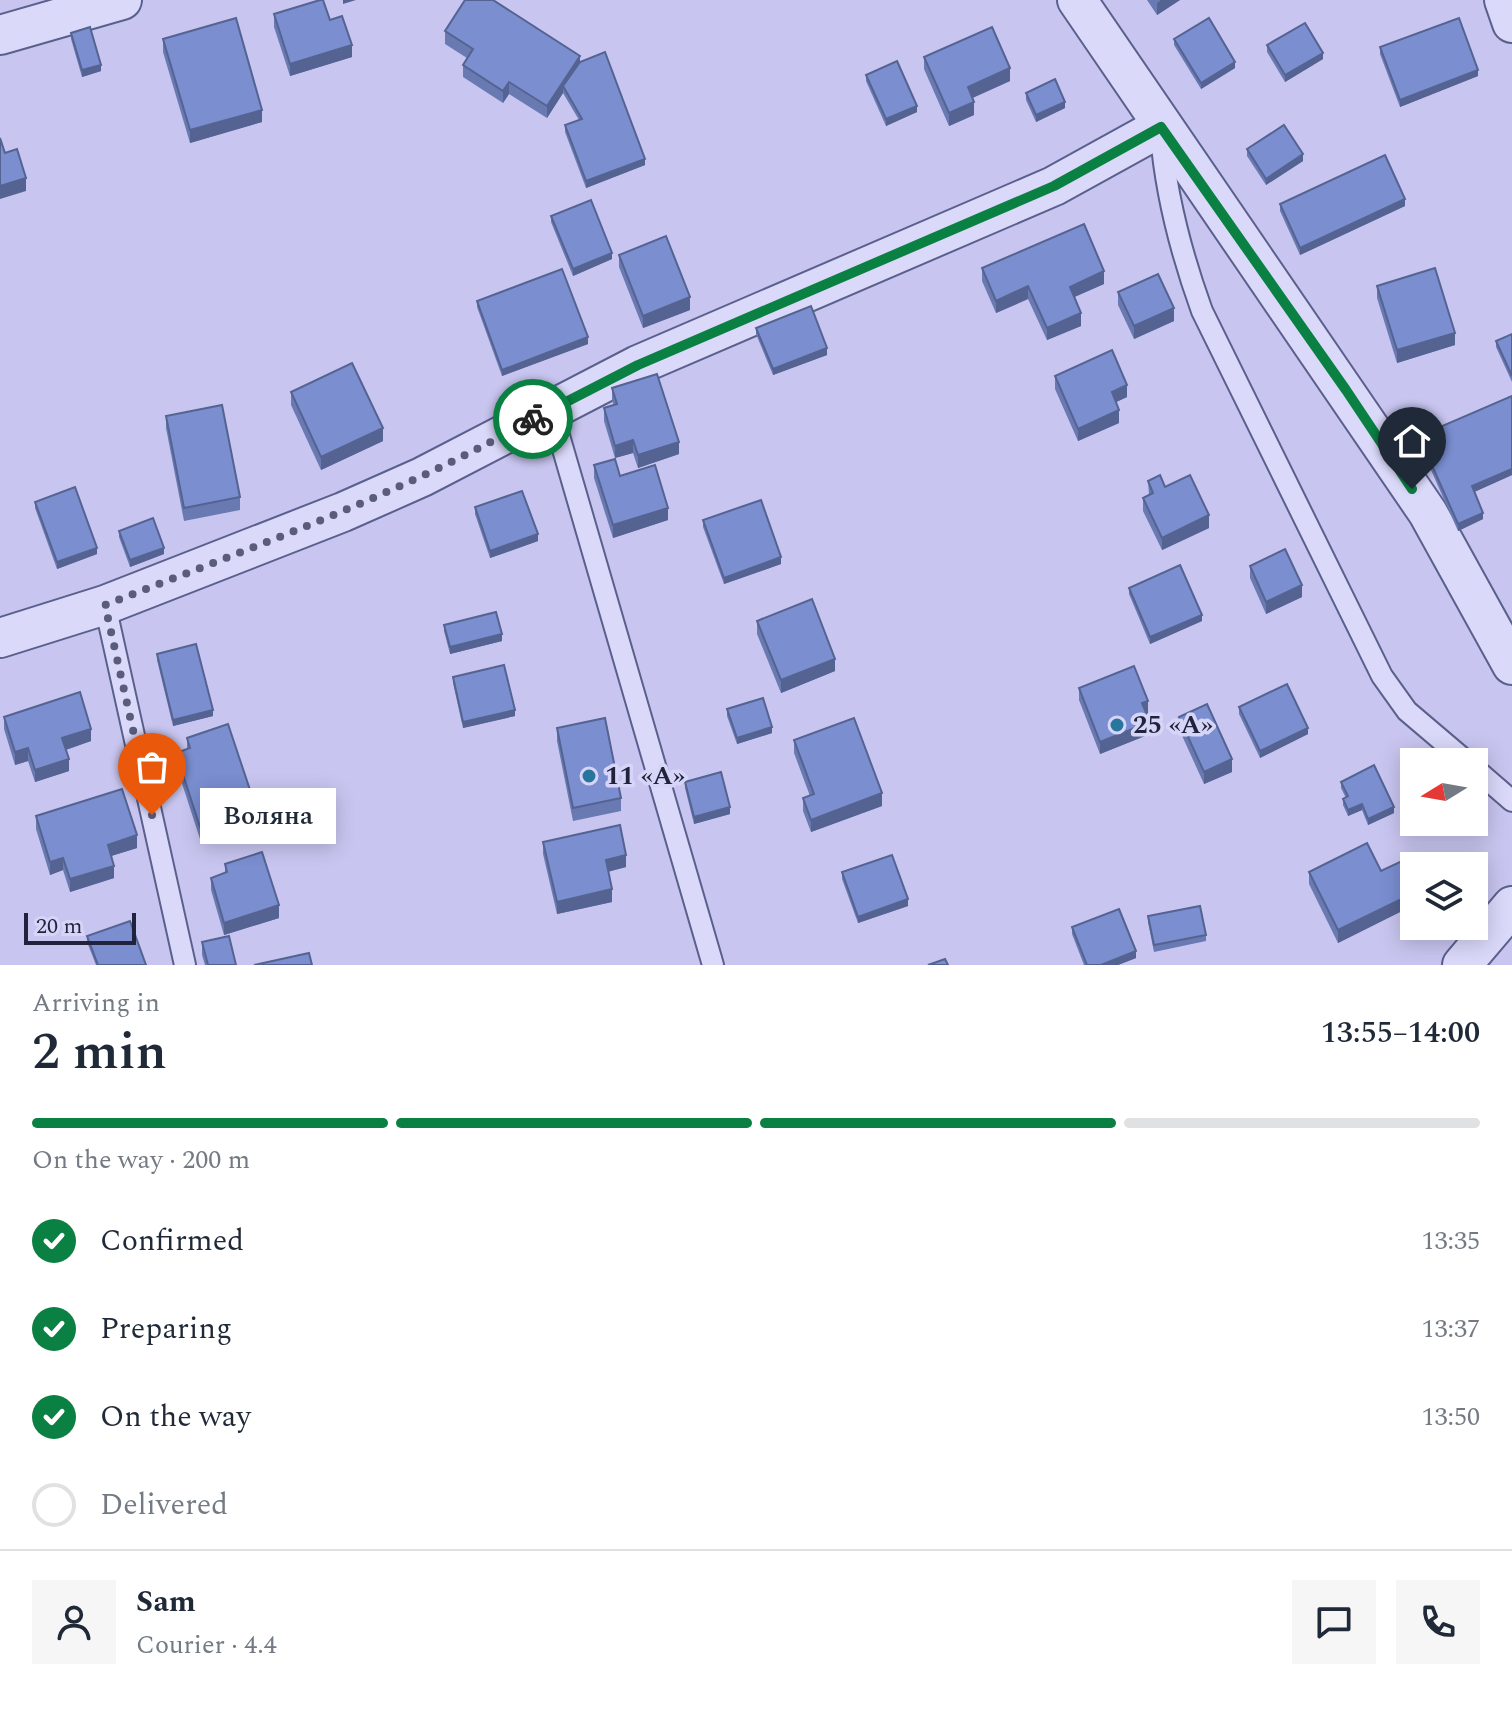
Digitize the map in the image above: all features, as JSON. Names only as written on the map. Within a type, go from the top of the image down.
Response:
[{"type":"street","points":[[0,35],[122,0]]},
{"type":"street","points":[[1077,0],[1428,513],[1512,665]]},
{"type":"street","points":[[1504,0],[1512,23]]},
{"type":"street","points":[[0,638],[105,605],[343,512],[422,477],[638,365],[1054,186],[1161,127]]},
{"type":"street","points":[[1462,965],[1512,906]]},
{"type":"lane","points":[[1161,127],[1168,197],[1182,256],[1202,311],[1382,676],[1407,711],[1451,748]]},
{"type":"lane","points":[[551,408],[713,965]]},
{"type":"lane","points":[[105,605],[185,965]]},
{"type":"lane","points":[[1488,780],[1512,801]]},
{"type":"building","points":[[323,0],[330,20],[342,16],[352,45],[290,64],[274,14]]},
{"type":"building","points":[[465,0],[493,0],[580,56],[547,106],[509,82],[503,91],[463,65],[473,49],[445,31]]},
{"type":"building","points":[[236,18],[262,110],[190,130],[163,39]]},
{"type":"building","points":[[1209,18],[1235,62],[1201,83],[1174,39]]},
{"type":"building","points":[[1459,18],[1478,70],[1400,100],[1380,47]]},
{"type":"building","points":[[1305,23],[1323,53],[1285,75],[1267,45]]},
{"type":"building","points":[[90,27],[101,65],[82,70],[71,33]]},
{"type":"building","points":[[992,27],[1010,68],[968,87],[974,102],[949,113],[924,57]]},
{"type":"building","points":[[605,52],[645,159],[586,181],[565,125],[582,119],[563,86],[580,62]]},
{"type":"building","points":[[897,61],[917,106],[886,119],[866,75]]},
{"type":"building","points":[[1055,79],[1065,102],[1036,115],[1026,93]]},
{"type":"building","points":[[1284,125],[1303,154],[1266,179],[1247,149]]},
{"type":"building","points":[[0,138],[5,153],[17,149],[26,178],[0,186]]},
{"type":"building","points":[[1385,155],[1405,199],[1300,248],[1280,204]]},
{"type":"building","points":[[591,200],[612,253],[573,269],[551,216]]},
{"type":"building","points":[[1084,224],[1104,271],[1070,287],[1081,313],[1047,328],[1028,286],[996,301],[982,268]]},
{"type":"building","points":[[666,236],[690,297],[643,316],[619,255]]},
{"type":"building","points":[[1435,268],[1455,333],[1397,350],[1377,286]]},
{"type":"building","points":[[562,269],[588,337],[502,370],[477,301]]},
{"type":"building","points":[[1158,274],[1174,308],[1134,326],[1118,292]]},
{"type":"building","points":[[811,306],[827,348],[773,369],[756,328]]},
{"type":"building","points":[[1512,334],[1512,376],[1496,341]]},
{"type":"building","points":[[1112,350],[1127,385],[1112,392],[1119,410],[1078,429],[1055,376]]},
{"type":"building","points":[[352,363],[383,428],[321,457],[291,392]]},
{"type":"building","points":[[657,374],[679,442],[638,455],[633,440],[615,446],[604,408],[617,404],[612,388]]},
{"type":"building","points":[[1512,396],[1512,469],[1472,486],[1483,513],[1458,524],[1419,436]]},
{"type":"building","points":[[222,405],[240,497],[184,508],[166,416]]},
{"type":"building","points":[[615,459],[620,476],[655,465],[668,508],[613,525],[594,465]]},
{"type":"building","points":[[1160,475],[1165,487],[1190,475],[1209,515],[1162,538],[1143,498],[1153,493],[1148,481]]},
{"type":"building","points":[[75,487],[97,548],[57,562],[35,502]]},
{"type":"building","points":[[522,491],[538,534],[490,551],[475,507]]},
{"type":"building","points":[[761,500],[781,557],[724,578],[703,520]]},
{"type":"building","points":[[153,518],[164,548],[130,560],[119,531]]},
{"type":"building","points":[[1285,549],[1302,585],[1266,602],[1250,566]]},
{"type":"building","points":[[1180,565],[1202,615],[1150,637],[1129,588]]},
{"type":"building","points":[[812,599],[835,659],[781,680],[757,621]]},
{"type":"building","points":[[496,612],[502,634],[450,647],[444,625]]},
{"type":"building","points":[[196,644],[213,710],[173,720],[157,654]]},
{"type":"building","points":[[504,665],[515,710],[463,722],[453,677]]},
{"type":"building","name":"25 «А»","points":[[1134,666],[1148,701],[1142,703],[1150,722],[1100,742],[1079,688]]},
{"type":"building","points":[[1287,684],[1308,728],[1260,751],[1239,707]]},
{"type":"building","points":[[80,692],[91,729],[62,738],[69,759],[35,770],[28,748],[15,752],[4,717]]},
{"type":"building","points":[[763,698],[772,727],[737,738],[727,709]]},
{"type":"building","points":[[1207,704],[1232,759],[1204,772],[1179,717]]},
{"type":"building","name":"11 «А»","points":[[605,718],[621,798],[573,808],[557,728]]},
{"type":"building","points":[[854,718],[882,793],[811,820],[803,798],[814,794],[794,740]]},
{"type":"building","points":[[228,724],[256,808],[200,827],[176,753],[190,748],[187,738]]},
{"type":"building","points":[[1374,765],[1394,807],[1368,819],[1362,804],[1348,810],[1343,799],[1348,796],[1341,782]]},
{"type":"building","points":[[721,772],[730,807],[694,817],[685,782]]},
{"type":"building","points":[[122,789],[137,835],[108,845],[114,866],[70,879],[63,858],[50,862],[36,816]]},
{"type":"building","points":[[620,825],[626,855],[606,860],[612,889],[557,902],[543,842]]},
{"type":"building","points":[[1367,843],[1381,871],[1400,862],[1400,900],[1338,930],[1309,872]]},
{"type":"building","points":[[262,852],[279,905],[224,923],[211,878],[227,872],[225,864]]},
{"type":"building","points":[[892,855],[908,899],[858,917],[842,872]]},
{"type":"building","points":[[1200,906],[1206,935],[1154,945],[1148,916]]},
{"type":"building","points":[[1119,909],[1136,951],[1101,965],[1087,965],[1072,927]]},
{"type":"building","points":[[130,921],[146,965],[98,965],[87,936]]},
{"type":"building","points":[[229,936],[236,965],[208,965],[202,942]]},
{"type":"building","points":[[309,953],[312,965],[254,965]]},
{"type":"building","points":[[945,959],[948,965],[928,965]]},
{"type":"way so far","points":[[152,815],[105,605],[343,512],[422,477],[533,419]]},
{"type":"place","name":"25 «А»","points":[[1117,725]]},
{"type":"place","name":"11 «А»","points":[[589,776]]},
{"type":"place","name":"Воляна","points":[[152,815]]},
{"type":"route","points":[[533,419],[638,365],[1054,186],[1161,127],[1412,489]]}]
